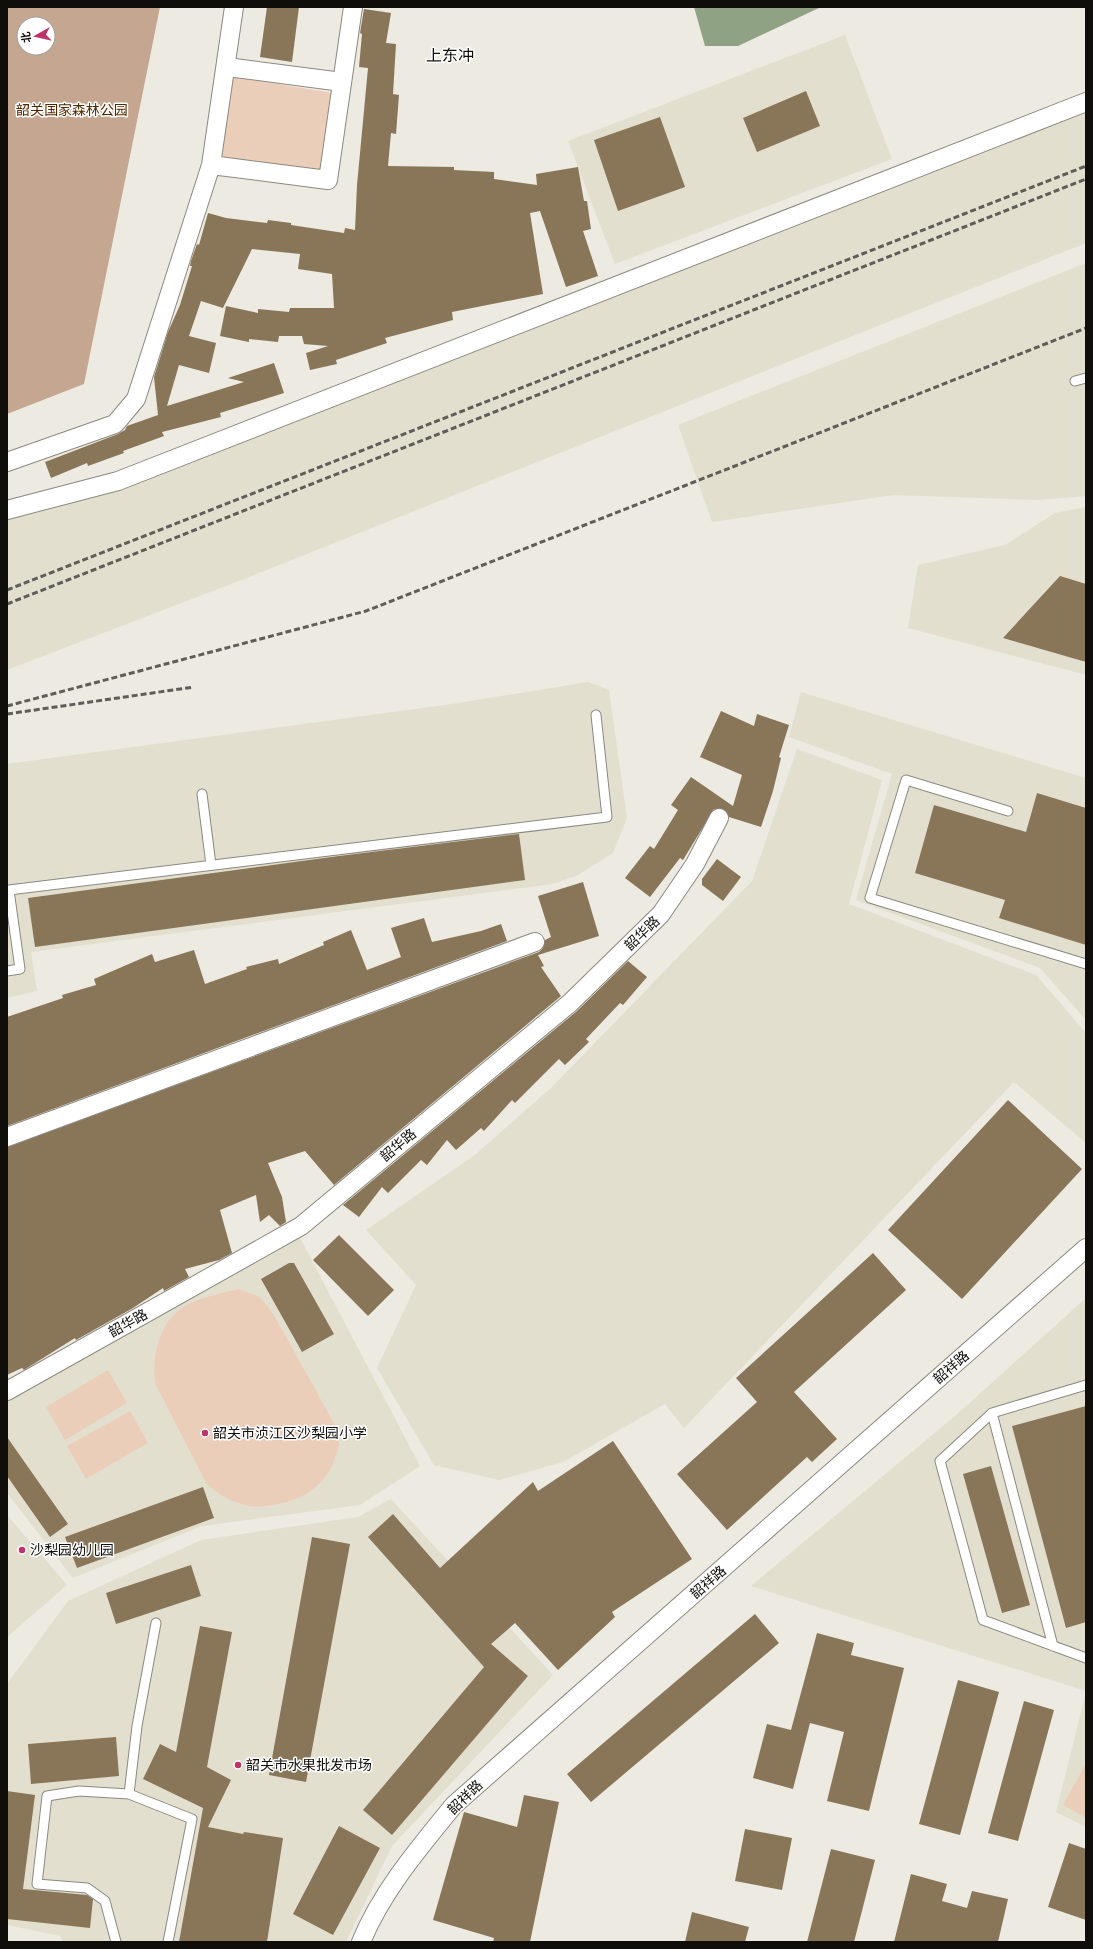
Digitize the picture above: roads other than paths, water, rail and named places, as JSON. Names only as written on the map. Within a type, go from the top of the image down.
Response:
[{"type":"street","points":[[7,462],[115,424],[136,399],[211,165],[227,67],[234,7]]},
{"type":"street","points":[[211,165],[328,180],[353,7]]},
{"type":"street","points":[[227,67],[342,82]]},
{"type":"street","points":[[7,510],[118,481],[1086,102]]},
{"type":"street","name":"韶华路","points":[[7,1391],[301,1226],[570,1003],[650,925],[661,914],[695,864],[719,818]]},
{"type":"street","points":[[7,1137],[535,942]]},
{"type":"street","name":"韶祥路","points":[[361,1942],[369,1921],[410,1858],[454,1805],[1086,1248]]},
{"type":"lane","points":[[1074,381],[1086,378]]},
{"type":"lane","points":[[7,971],[20,969],[8,890],[607,817],[596,715]]},
{"type":"lane","points":[[1008,812],[906,780],[870,898],[1086,964]]},
{"type":"lane","points":[[202,794],[211,865]]},
{"type":"lane","points":[[1086,1385],[992,1413],[940,1461],[983,1620],[1086,1658]]},
{"type":"lane","points":[[992,1413],[1053,1646]]},
{"type":"lane","points":[[129,1794],[137,1726],[156,1623]]},
{"type":"lane","points":[[116,1942],[105,1901],[93,1892],[87,1888],[37,1884],[47,1796],[79,1791],[129,1794],[192,1819],[168,1942]]},
{"type":"railway","points":[[7,590],[1086,166]]},
{"type":"railway","points":[[7,604],[1086,179]]},
{"type":"railway","points":[[7,706],[366,611],[1086,328]]},
{"type":"railway","points":[[7,714],[194,687]]},
{"type":"place","name":"韶关市浈江区沙梨园小学","points":[[205,1433]]},
{"type":"place","name":"沙梨园幼儿园","points":[[22,1550]]},
{"type":"place","name":"韶关市水果批发市场","points":[[238,1765]]},
{"type":"district","name":"上东冲","points":[[450,55]]},
{"type":"park label","name":"韶关国家森林公园","points":[[72,110]]}]
